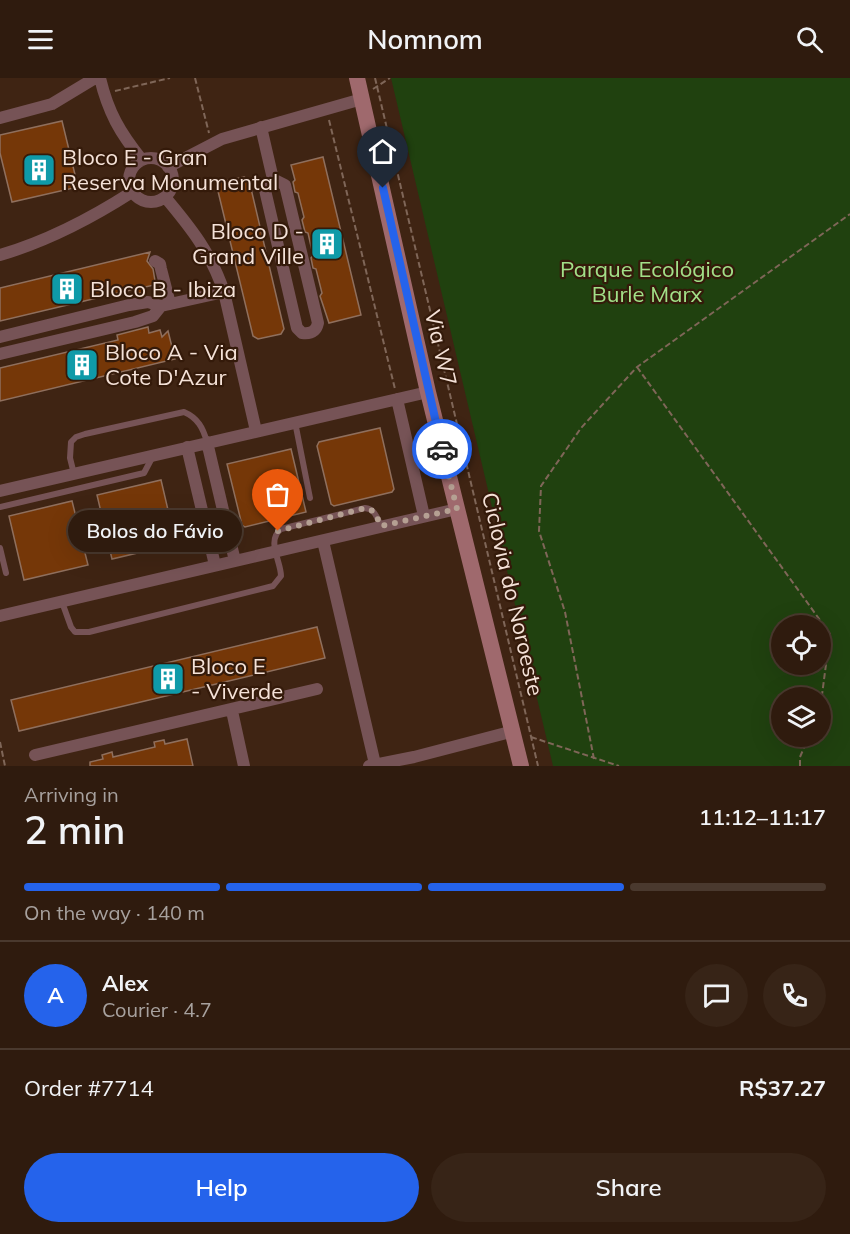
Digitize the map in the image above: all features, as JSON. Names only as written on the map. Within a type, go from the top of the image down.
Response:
[{"type":"main road","name":"Via W7","points":[[357,78],[428,392],[521,766]]},
{"type":"street","points":[[0,118],[52,104],[98,78],[117,127],[142,160]]},
{"type":"street","points":[[168,167],[212,144],[261,127],[362,99]]},
{"type":"street","points":[[261,127],[273,178],[285,185],[318,323],[315,331],[311,333],[302,333],[297,328],[265,190],[273,178]]},
{"type":"street","points":[[142,160],[159,160],[168,167],[172,182],[165,197],[151,202],[144,201],[132,192],[130,174],[132,168],[142,160]]},
{"type":"street","points":[[0,254],[52,238],[101,212],[132,192]]},
{"type":"street","points":[[165,197],[208,254],[224,292],[256,430]]},
{"type":"street","points":[[155,261],[162,269],[165,305]]},
{"type":"street","points":[[0,337],[129,305],[148,302],[165,305],[224,292]]},
{"type":"street","points":[[0,354],[135,322],[153,316],[165,305]]},
{"type":"street","points":[[0,491],[428,392]]},
{"type":"street","points":[[397,399],[424,516]]},
{"type":"street","points":[[207,442],[235,561]]},
{"type":"street","points":[[187,447],[215,565]]},
{"type":"street","points":[[0,616],[457,509]]},
{"type":"street","points":[[323,541],[371,765],[411,762],[513,731]]},
{"type":"street","points":[[34,755],[232,711],[317,689]]},
{"type":"street","points":[[232,711],[244,766]]},
{"type":"lane","points":[[74,474],[70,449],[71,442],[76,437],[174,413],[184,412],[192,415],[203,428],[207,442]]},
{"type":"lane","points":[[295,422],[310,498]]},
{"type":"lane","points":[[0,507],[144,473],[153,455]]},
{"type":"lane","points":[[61,601],[70,627],[75,632],[89,632],[273,586],[279,581],[281,572],[275,552],[275,537],[280,529],[370,509],[375,513],[381,526]]},
{"type":"lane","points":[[0,548],[6,573]]},
{"type":"path","points":[[103,94],[170,78]]},
{"type":"path","points":[[195,78],[212,144]]},
{"type":"path","name":"Ciclovia do Noroeste","points":[[375,78],[538,766]]},
{"type":"path","points":[[362,99],[390,78]]},
{"type":"path","points":[[326,109],[397,399]]},
{"type":"path","points":[[594,759],[565,612],[540,531],[542,486],[581,428],[637,368],[850,214]]},
{"type":"path","points":[[637,368],[830,634],[823,687]]},
{"type":"path","points":[[513,731],[620,766]]},
{"type":"path","points":[[0,742],[5,766]]},
{"type":"path","points":[[800,766],[800,757],[804,747]]},
{"type":"green space","name":"Parque Ecológico Burle Marx","points":[[391,78],[850,78],[850,766],[553,766]]},
{"type":"building","name":"Bloco E - Gran Reserva Monumental","points":[[62,121],[78,187],[12,202],[0,153],[0,135]]},
{"type":"building","name":"Bloco D - Grand Ville","points":[[323,157],[361,315],[329,323],[320,296],[322,293],[316,269],[313,268],[311,258],[313,255],[308,233],[305,232],[302,220],[304,217],[298,193],[295,192],[291,165]]},
{"type":"building","points":[[244,177],[249,180],[284,329],[281,334],[258,339],[253,336],[217,187],[220,182]]},
{"type":"building","name":"Bloco B - Ibiza","points":[[150,252],[147,261],[153,269],[155,281],[153,281],[154,285],[145,287],[146,292],[136,294],[135,289],[0,321],[0,288]]},
{"type":"building","name":"Bloco A - Via Cote D'Azur","points":[[148,327],[149,333],[160,330],[162,337],[168,331],[175,359],[0,401],[0,368],[118,340],[117,335]]},
{"type":"building","points":[[380,428],[394,489],[392,492],[334,506],[331,504],[317,446],[319,442]]},
{"type":"building","points":[[291,449],[306,512],[245,527],[242,525],[227,464]]},
{"type":"building","points":[[161,480],[176,544],[112,559],[97,495]]},
{"type":"building","points":[[72,501],[88,565],[24,580],[9,516]]},
{"type":"building","name":"Bloco E - Viverde","points":[[317,627],[325,658],[19,731],[11,700]]},
{"type":"building","points":[[187,739],[193,766],[90,766],[90,762],[103,759],[102,755],[112,752],[113,757],[155,747],[154,742],[164,740],[165,744]]},
{"type":"way so far","points":[[278,531],[365,508],[375,513],[381,526],[457,509],[442,449]]},
{"type":"place","name":"Bloco E - Gran Reserva Monumental","points":[[39,170]]},
{"type":"place","name":"Bloco D - Grand Ville","points":[[327,244]]},
{"type":"place","name":"Bloco B - Ibiza","points":[[67,289]]},
{"type":"place","name":"Bloco A - Via Cote D'Azur","points":[[82,365]]},
{"type":"place","name":"Bolos do Fávio","points":[[278,531]]},
{"type":"place","name":"Bloco E - Viverde","points":[[168,679]]},
{"type":"route","points":[[383,188],[442,449]]}]
